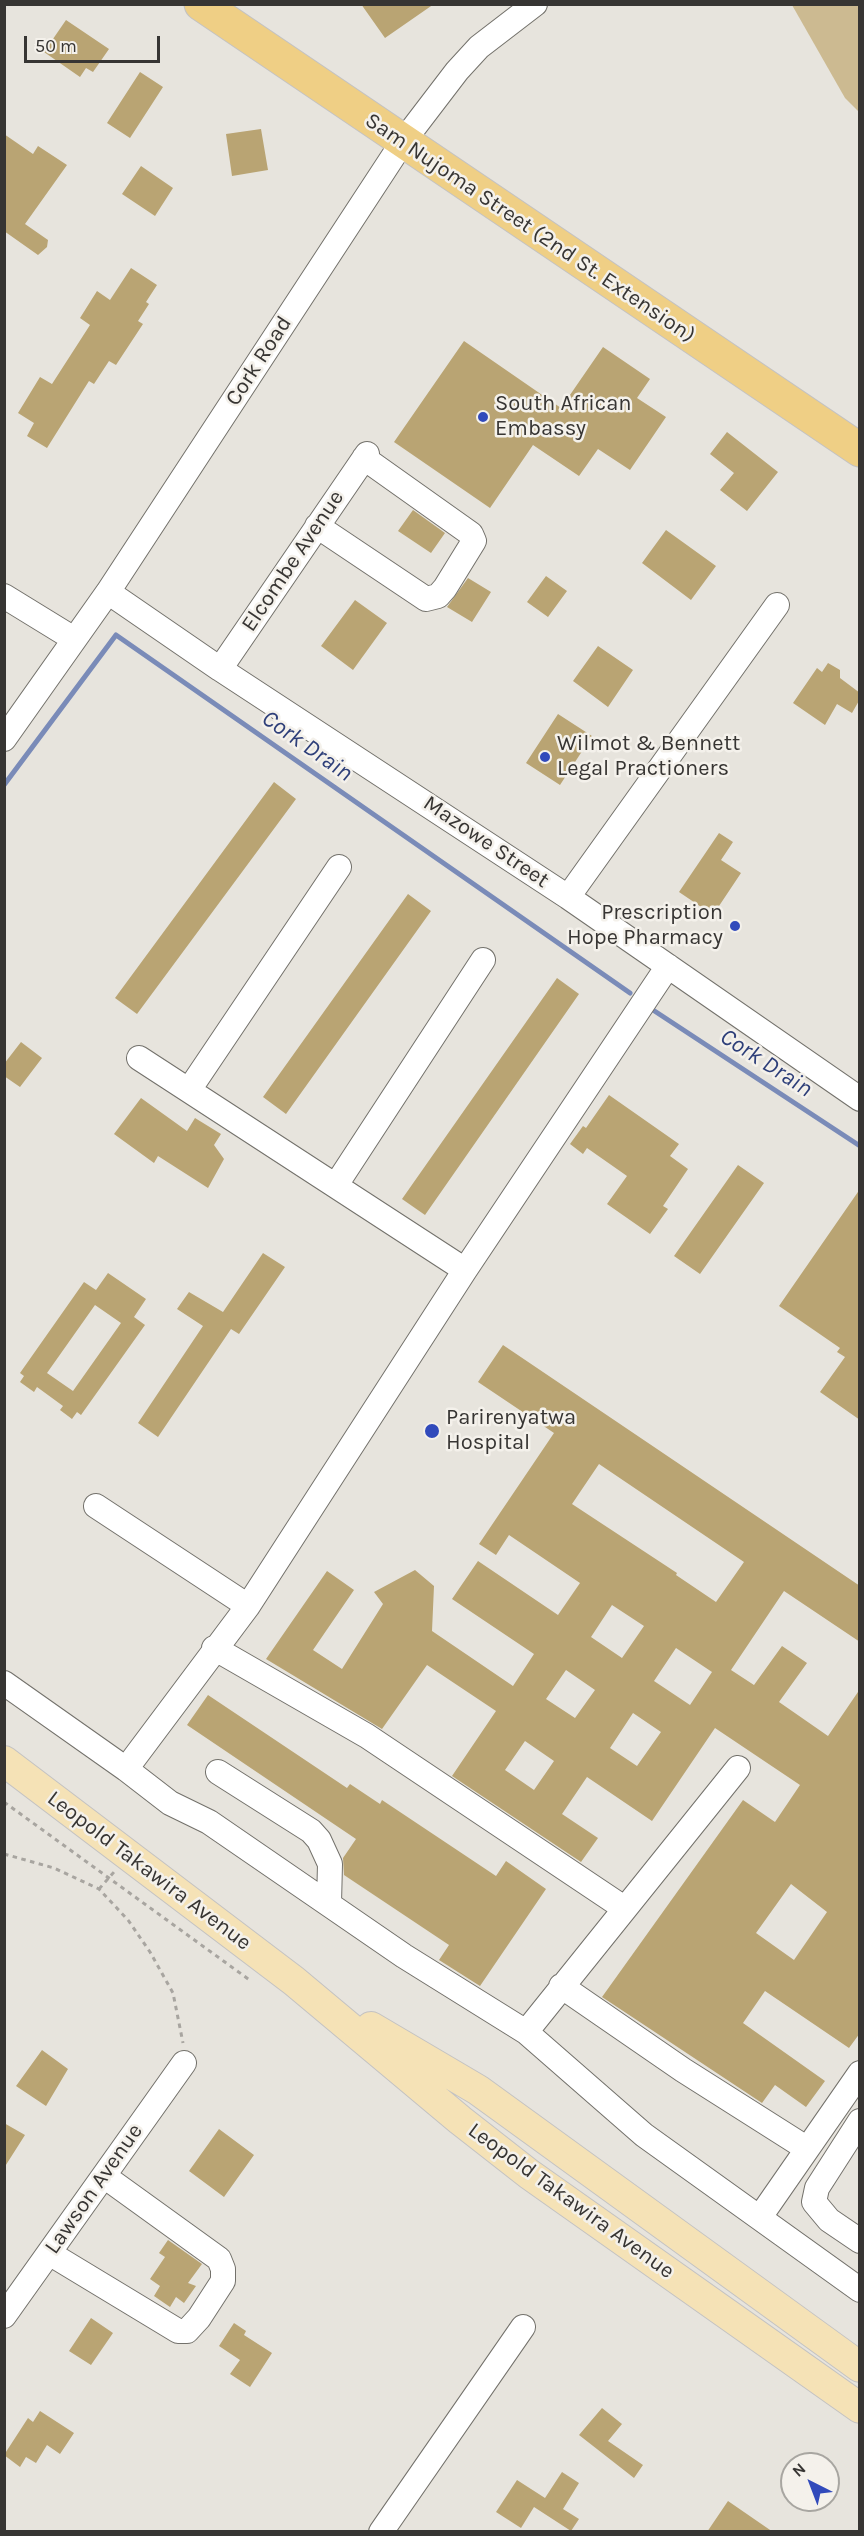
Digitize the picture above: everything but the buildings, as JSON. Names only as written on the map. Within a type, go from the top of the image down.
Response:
[{"type":"highway","name":"Sam Nujoma Street (2nd St. Extension)","points":[[201,4],[860,450]]},
{"type":"main road","name":"Leopold Takawira Avenue","points":[[4,1761],[294,1981],[460,2121],[529,2174],[860,2408]]},
{"type":"main road","name":"Leopold Takawira Avenue","points":[[294,1981],[478,2090],[860,2367]]},
{"type":"street","name":"Cork Road","points":[[4,739],[108,592],[402,142],[457,71],[479,47],[535,4]]},
{"type":"street","name":"Elcombe Avenue","points":[[220,669],[317,526],[365,456],[471,534],[474,541],[445,588],[438,596],[426,599],[317,526]]},
{"type":"street","name":"Mazowe Street","points":[[108,592],[220,669],[568,897],[860,1099]]},
{"type":"street","points":[[4,596],[75,639]]},
{"type":"street","points":[[568,897],[777,605]]},
{"type":"street","points":[[189,1090],[339,867]]},
{"type":"street","points":[[336,1185],[483,960]]},
{"type":"street","points":[[126,1769],[214,1648],[248,1606],[465,1270],[668,966]]},
{"type":"street","points":[[139,1058],[465,1270]]},
{"type":"street","points":[[96,1506],[248,1606]]},
{"type":"street","points":[[214,1648],[367,1736],[624,1908]]},
{"type":"street","points":[[4,1683],[170,1803],[209,1822],[404,1956],[526,2032],[644,2135],[860,2290]]},
{"type":"street","points":[[526,2032],[738,1768]]},
{"type":"street","points":[[218,1772],[310,1831],[320,1840],[330,1864],[329,1903]]},
{"type":"street","points":[[561,1986],[683,2070],[806,2148]]},
{"type":"street","name":"Lawson Avenue","points":[[4,2316],[184,2063]]},
{"type":"street","points":[[760,2217],[860,2073]]},
{"type":"street","points":[[860,2121],[817,2188],[814,2202],[829,2220],[860,2241]]},
{"type":"street","points":[[48,2253],[178,2331],[187,2331],[199,2318],[223,2281],[223,2269],[219,2259],[104,2176]]},
{"type":"street","points":[[381,2532],[523,2327]]},
{"type":"path","points":[[4,1854],[54,1868],[99,1889],[128,1920],[150,1952],[173,1993],[184,2050],[184,2063]]},
{"type":"shaded area","points":[[792,5],[859,5],[859,112],[845,98]]},
{"type":"waterway","name":"Cork Drain","points":[[4,785],[116,635],[630,993]]},
{"type":"waterway","name":"Cork Drain","points":[[653,1010],[860,1146]]},
{"type":"place","name":"South African Embassy","points":[[483,417]]},
{"type":"place","name":"Wilmot & Bennett Legal Practioners","points":[[545,757]]},
{"type":"place","name":"Prescription Hope Pharmacy","points":[[735,926]]},
{"type":"place","name":"Parirenyatwa Hospital","points":[[432,1431]]}]
